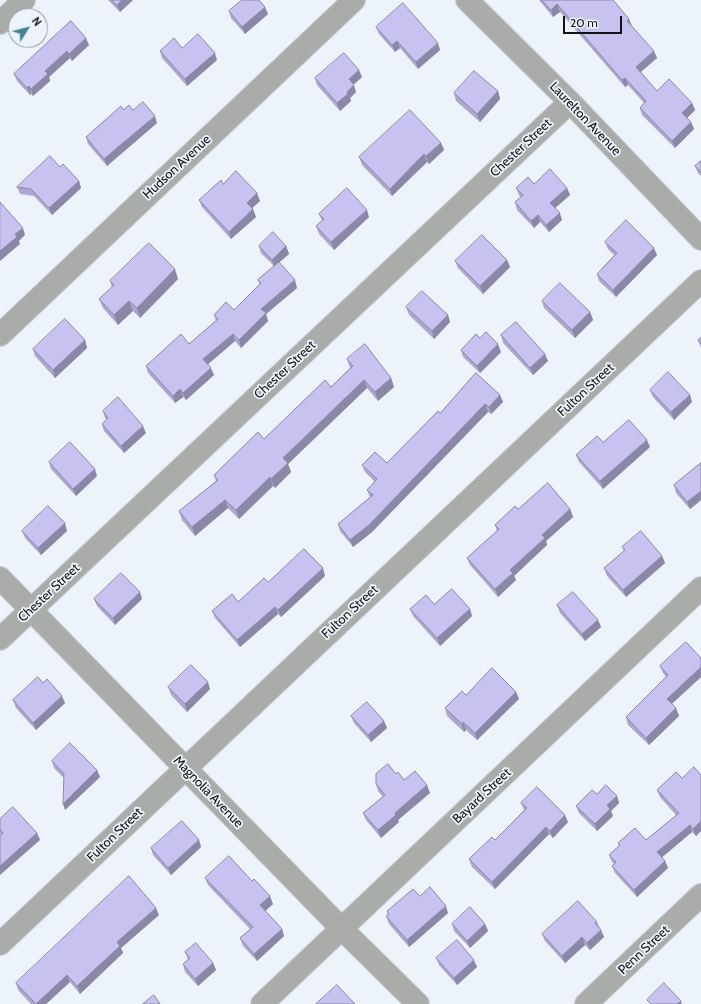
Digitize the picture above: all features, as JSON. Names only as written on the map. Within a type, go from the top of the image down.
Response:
[{"type":"street","points":[[0,23],[24,0]]},
{"type":"street","name":"Hudson Avenue","points":[[0,335],[354,0]]},
{"type":"street","name":"Laurelton Avenue","points":[[467,0],[570,102],[701,239]]},
{"type":"street","name":"Chester Street","points":[[0,639],[570,102]]},
{"type":"street","name":"Fulton Street","points":[[0,944],[701,281]]},
{"type":"street","name":"Magnolia Avenue","points":[[0,578],[342,929],[418,1004]]},
{"type":"street","name":"Bayard Street","points":[[262,1004],[701,588]]},
{"type":"street","name":"Penn Street","points":[[586,1004],[701,895]]},
{"type":"building","points":[[112,0],[122,0],[117,5]]},
{"type":"building","points":[[242,0],[259,0],[265,7],[242,27],[229,11]]},
{"type":"building","points":[[542,0],[613,0],[629,19],[627,21],[654,51],[636,67],[657,91],[669,79],[692,103],[682,113],[691,122],[672,141],[640,108],[646,101],[625,78],[622,80],[557,4],[551,10]]},
{"type":"building","points":[[403,3],[438,43],[416,62],[397,41],[392,45],[376,27]]},
{"type":"building","points":[[71,21],[86,38],[69,54],[67,51],[45,71],[48,74],[31,89],[29,86],[27,88],[14,74],[42,48],[48,48],[48,42]]},
{"type":"building","points":[[198,34],[215,53],[185,79],[160,51],[174,38],[182,48]]},
{"type":"building","points":[[344,53],[359,70],[349,79],[354,85],[347,92],[348,94],[337,103],[315,78]]},
{"type":"building","points":[[474,71],[498,91],[477,114],[454,93]]},
{"type":"building","points":[[143,102],[155,116],[104,159],[86,137],[121,106],[123,110],[129,105],[133,110]]},
{"type":"building","points":[[410,110],[441,143],[426,156],[424,154],[390,189],[359,157]]},
{"type":"building","points":[[50,156],[60,167],[63,164],[79,181],[49,208],[31,189],[17,187]]},
{"type":"building","points":[[701,161],[701,172],[695,166]]},
{"type":"building","points":[[550,169],[567,188],[550,203],[560,213],[546,225],[538,215],[531,221],[515,202],[523,195],[516,188],[528,177],[534,184]]},
{"type":"building","points":[[236,171],[257,193],[247,203],[253,209],[229,232],[199,200],[221,180],[223,184]]},
{"type":"building","points":[[347,188],[367,210],[331,242],[316,226],[324,219],[319,214]]},
{"type":"building","points":[[0,202],[23,228],[15,234],[17,237],[0,251]]},
{"type":"building","points":[[626,220],[654,248],[613,290],[597,274],[617,253],[605,242]]},
{"type":"building","points":[[273,232],[286,246],[272,260],[259,246]]},
{"type":"building","points":[[482,235],[507,260],[480,286],[455,261]]},
{"type":"building","points":[[149,243],[175,269],[137,308],[129,301],[114,315],[99,299],[114,285],[110,281]]},
{"type":"building","points":[[279,262],[295,280],[261,309],[266,313],[239,340],[233,334],[203,359],[211,368],[183,393],[180,389],[173,396],[146,366],[181,334],[189,344],[218,319],[214,315],[226,302],[234,310],[261,283],[258,280]]},
{"type":"building","points":[[560,283],[590,312],[572,330],[542,301]]},
{"type":"building","points":[[422,291],[448,315],[432,331],[406,307]]},
{"type":"building","points":[[65,319],[85,340],[53,370],[33,349]]},
{"type":"building","points":[[516,322],[545,354],[530,368],[501,335]]},
{"type":"building","points":[[486,332],[498,344],[477,366],[461,350],[476,334],[480,338]]},
{"type":"building","points":[[365,344],[391,378],[375,392],[364,380],[283,458],[288,463],[271,479],[270,477],[236,510],[225,500],[192,527],[179,511],[218,480],[214,475],[258,432],[264,439],[325,380],[331,387],[353,366],[347,359]]},
{"type":"building","points":[[668,372],[690,395],[671,412],[650,390]]},
{"type":"building","points":[[476,373],[500,395],[489,407],[485,404],[369,525],[350,540],[338,524],[373,495],[367,490],[377,479],[362,465],[375,452],[387,463],[438,411],[440,413]]},
{"type":"building","points":[[118,397],[143,426],[121,446],[102,424],[108,418],[103,411]]},
{"type":"building","points":[[629,420],[647,440],[600,481],[576,455],[597,436],[603,442]]},
{"type":"building","points":[[70,442],[95,469],[73,489],[49,462]]},
{"type":"building","points":[[701,463],[701,491],[687,502],[674,485]]},
{"type":"building","points":[[548,483],[570,509],[542,535],[545,538],[510,570],[513,573],[495,589],[467,558],[499,529],[495,525],[515,506],[518,509]]},
{"type":"building","points":[[48,506],[65,523],[38,548],[22,531]]},
{"type":"building","points":[[641,531],[662,556],[623,590],[604,568],[625,550],[622,547]]},
{"type":"building","points":[[304,549],[323,568],[278,610],[275,607],[237,640],[212,611],[232,594],[238,602],[264,578],[268,582]]},
{"type":"building","points":[[121,573],[140,592],[113,618],[94,599]]},
{"type":"building","points":[[452,589],[470,609],[437,638],[410,609],[426,595],[434,604]]},
{"type":"building","points":[[573,592],[598,620],[582,634],[557,605]]},
{"type":"building","points":[[686,642],[701,658],[701,667],[667,699],[676,708],[646,738],[626,717],[668,675],[660,666]]},
{"type":"building","points":[[191,665],[208,682],[185,704],[168,687]]},
{"type":"building","points":[[492,668],[516,692],[475,733],[463,722],[462,724],[445,708],[462,691],[466,695]]},
{"type":"building","points":[[38,677],[43,683],[47,679],[62,696],[33,723],[13,700]]},
{"type":"building","points":[[367,702],[384,721],[368,735],[351,716]]},
{"type":"building","points":[[70,743],[97,770],[63,804],[64,774],[52,761]]},
{"type":"building","points":[[388,764],[396,774],[398,772],[404,780],[415,771],[427,785],[378,830],[363,813],[385,795],[376,784],[376,774]]},
{"type":"building","points":[[694,767],[701,775],[701,821],[693,829],[690,825],[657,852],[665,861],[634,890],[612,866],[616,862],[609,855],[620,845],[618,843],[635,828],[646,840],[679,813],[657,790],[676,772],[682,778]]},
{"type":"building","points":[[606,785],[617,796],[607,805],[610,809],[595,824],[576,806],[592,790],[597,794]]},
{"type":"building","points":[[537,787],[565,815],[550,831],[546,827],[492,882],[469,859],[492,837],[495,840],[527,808],[521,803]]},
{"type":"building","points":[[13,807],[37,833],[0,866],[0,836],[3,833],[0,829],[0,819]]},
{"type":"building","points":[[182,821],[199,840],[168,868],[151,848]]},
{"type":"building","points":[[229,856],[252,881],[254,879],[270,896],[260,905],[282,929],[254,954],[240,938],[253,927],[205,878]]},
{"type":"building","points":[[129,876],[156,908],[117,942],[120,946],[77,986],[67,975],[36,1004],[16,983]]},
{"type":"building","points":[[430,887],[446,906],[407,940],[386,916],[389,914],[387,911],[413,889],[420,896]]},
{"type":"building","points":[[578,901],[597,922],[595,923],[601,930],[587,943],[582,937],[562,956],[542,934]]},
{"type":"building","points":[[470,907],[485,924],[467,941],[452,924]]},
{"type":"building","points":[[457,940],[474,960],[454,978],[436,958]]},
{"type":"building","points":[[196,943],[213,963],[195,979],[183,964],[190,958],[185,952]]},
{"type":"building","points":[[664,983],[681,1001],[677,1004],[651,1004],[647,1000]]},
{"type":"building","points":[[337,985],[355,1004],[316,1004]]},
{"type":"building","points":[[154,995],[160,1004],[143,1004]]}]
